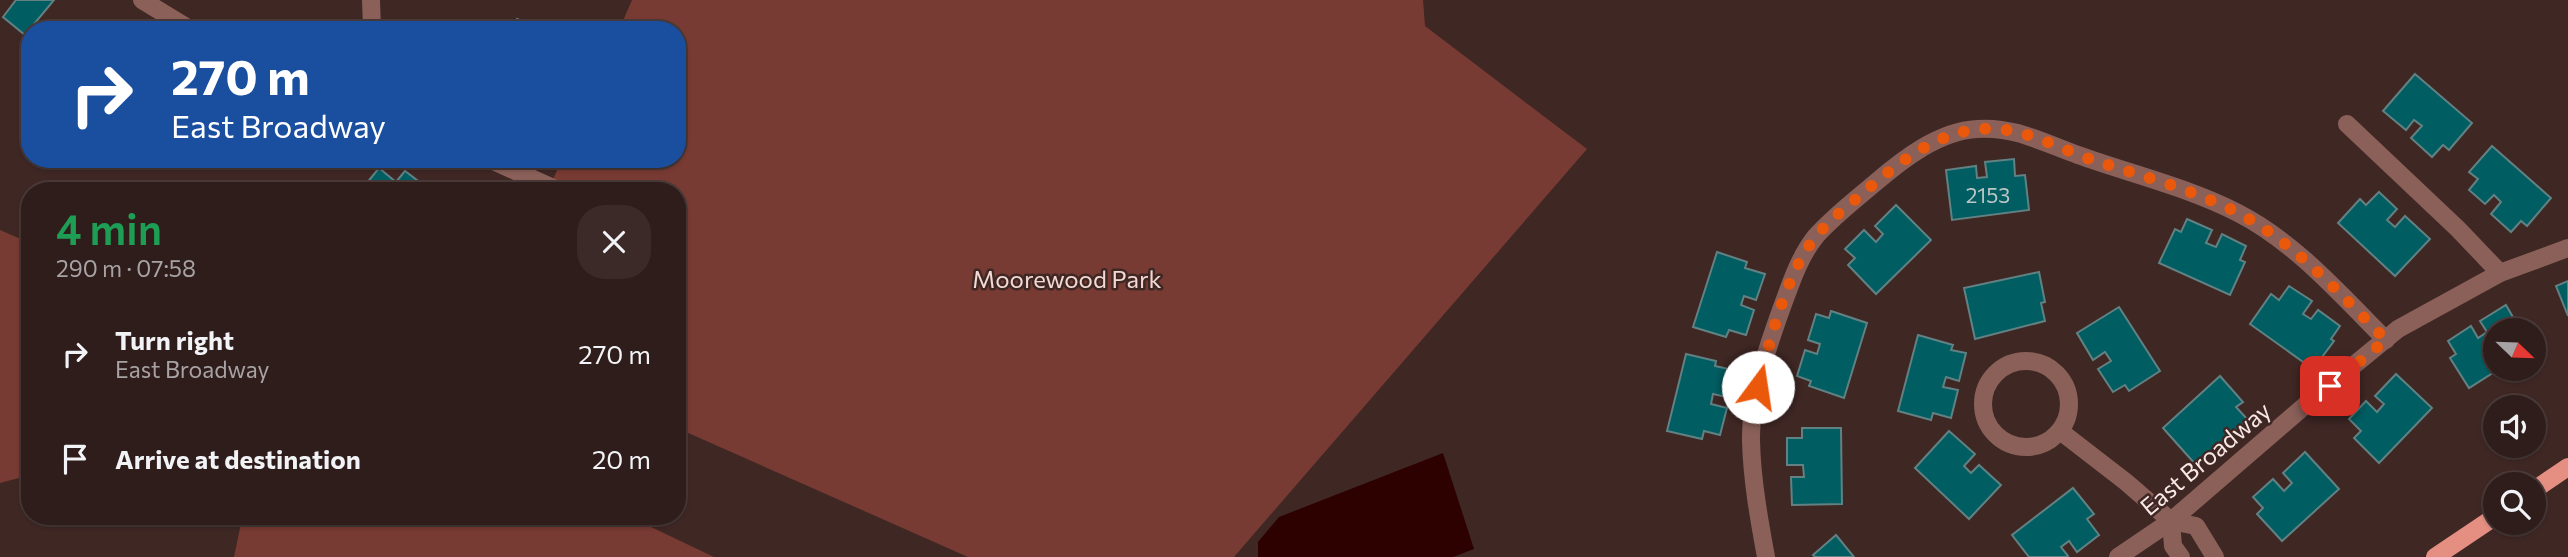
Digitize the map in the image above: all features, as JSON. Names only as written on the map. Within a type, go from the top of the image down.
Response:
[{"type":"main road","points":[[2546,482],[2568,467]]},
{"type":"main road","points":[[2435,557],[2483,525]]},
{"type":"street","points":[[142,0],[176,21]]},
{"type":"street","points":[[371,0],[372,21]]},
{"type":"street","points":[[2347,124],[2458,229],[2500,273]]},
{"type":"street","points":[[1766,557],[1751,440],[1754,411],[1769,343],[1792,279],[1805,253],[1837,215],[1917,151],[1963,131],[2015,131],[2079,156],[2174,186],[2238,213],[2270,233],[2312,268],[2386,340]]},
{"type":"street","points":[[508,168],[540,182]]},
{"type":"street","name":"East Broadway","points":[[2118,557],[2171,521],[2398,329],[2500,273],[2568,248]]},
{"type":"street","points":[[2021,361],[2043,364],[2055,372],[2067,387],[2070,402],[2060,431],[2041,446],[2022,448],[2006,443],[1987,423],[1983,410],[1983,396],[1993,376],[2002,368],[2021,361]]},
{"type":"street","points":[[2060,431],[2171,521],[2196,526],[2216,557]]},
{"type":"street","points":[[2171,521],[2173,546],[2181,557]]},
{"type":"green space","name":"Moorewood Park","points":[[632,0],[1423,0],[1425,26],[1587,149],[1234,557],[968,557],[686,432],[686,182],[552,182],[558,168],[686,168],[686,21],[623,21]]},
{"type":"green space","points":[[0,230],[21,239],[21,477],[0,483]]},
{"type":"green space","points":[[241,525],[647,525],[714,557],[234,557]]},
{"type":"shaded area","points":[[1443,453],[1474,549],[1453,557],[1258,557],[1258,542],[1279,517]]},
{"type":"building","points":[[16,0],[54,0],[37,21],[21,21],[21,32],[3,17]]},
{"type":"building","points":[[2415,74],[2472,123],[2449,150],[2443,145],[2432,157],[2411,138],[2422,126],[2414,120],[2406,130],[2383,111]]},
{"type":"building","points":[[2492,146],[2551,198],[2527,226],[2521,221],[2511,232],[2491,214],[2501,202],[2494,195],[2485,204],[2469,190],[2478,179],[2469,172]]},
{"type":"building","points":[[2014,159],[2015,176],[2025,175],[2029,210],[1952,220],[1946,170],[1976,166],[1977,178],[1987,177],[1985,162]]},
{"type":"building","points":[[379,168],[396,182],[368,182]]},
{"type":"building","points":[[405,171],[419,182],[396,182]]},
{"type":"building","points":[[2379,192],[2397,209],[2387,220],[2395,227],[2405,216],[2430,239],[2395,276],[2338,223],[2360,199],[2366,205]]},
{"type":"building","points":[[1896,205],[1931,240],[1876,294],[1848,265],[1855,258],[1845,249],[1864,230],[1876,242],[1883,234],[1875,226]]},
{"type":"building","points":[[2187,219],[2212,230],[2206,243],[2216,247],[2222,234],[2246,246],[2240,260],[2245,262],[2230,295],[2159,263],[2175,229],[2181,232]]},
{"type":"building","points":[[1717,252],[1747,262],[1745,268],[1765,274],[1756,300],[1744,296],[1741,305],[1754,310],[1746,335],[1729,330],[1726,337],[1693,327]]},
{"type":"building","points":[[2039,272],[2045,302],[2041,303],[2045,321],[1975,339],[1964,288]]},
{"type":"building","points":[[2568,281],[2568,316],[2556,286]]},
{"type":"building","points":[[2289,286],[2312,301],[2303,314],[2311,319],[2318,310],[2340,326],[2331,339],[2334,341],[2313,369],[2250,324],[2271,294],[2279,300]]},
{"type":"building","points":[[2506,305],[2514,318],[2485,318]]},
{"type":"building","points":[[2119,307],[2160,371],[2129,391],[2125,385],[2113,392],[2098,369],[2111,361],[2105,352],[2093,360],[2077,333]]},
{"type":"building","points":[[1831,311],[1867,323],[1844,398],[1809,386],[1811,381],[1797,376],[1805,350],[1817,354],[1820,344],[1808,340],[1816,314],[1829,318]]},
{"type":"building","points":[[2471,326],[2478,338],[2483,335],[2483,379],[2469,388],[2450,358],[2456,354],[2448,341]]},
{"type":"building","points":[[1918,335],[1953,345],[1951,350],[1966,353],[1959,381],[1946,377],[1943,387],[1958,390],[1951,418],[1933,413],[1931,420],[1898,411]]},
{"type":"building","points":[[1686,354],[1716,361],[1715,366],[1733,370],[1727,397],[1713,394],[1711,404],[1727,408],[1720,435],[1704,431],[1702,439],[1667,431]]},
{"type":"building","points":[[2396,374],[2432,408],[2379,463],[2354,438],[2361,431],[2349,419],[2366,401],[2377,412],[2384,404],[2375,396]]},
{"type":"building","points":[[2220,376],[2243,402],[2236,407],[2248,420],[2196,465],[2163,428]]},
{"type":"building","points":[[1802,428],[1841,428],[1842,504],[1792,505],[1791,477],[1804,477],[1803,465],[1787,465],[1787,438],[1802,438]]},
{"type":"building","points":[[1949,431],[1975,454],[1964,466],[1971,473],[1979,465],[2001,485],[1969,519],[1915,468]]},
{"type":"building","points":[[2305,452],[2339,489],[2282,541],[2257,514],[2263,508],[2253,497],[2273,479],[2284,491],[2292,483],[2283,473]]},
{"type":"building","points":[[2073,488],[2094,514],[2087,519],[2099,535],[2077,552],[2069,541],[2061,547],[2068,556],[2066,557],[2029,557],[2012,535]]},
{"type":"building","points":[[1836,535],[1854,557],[1813,555]]},
{"type":"route","points":[[1758,387],[1769,343],[1792,279],[1816,237],[1837,215],[1917,151],[1934,142],[1975,129],[2015,131],[2079,156],[2174,186],[2238,213],[2270,233],[2312,268],[2386,340],[2330,386]]}]
